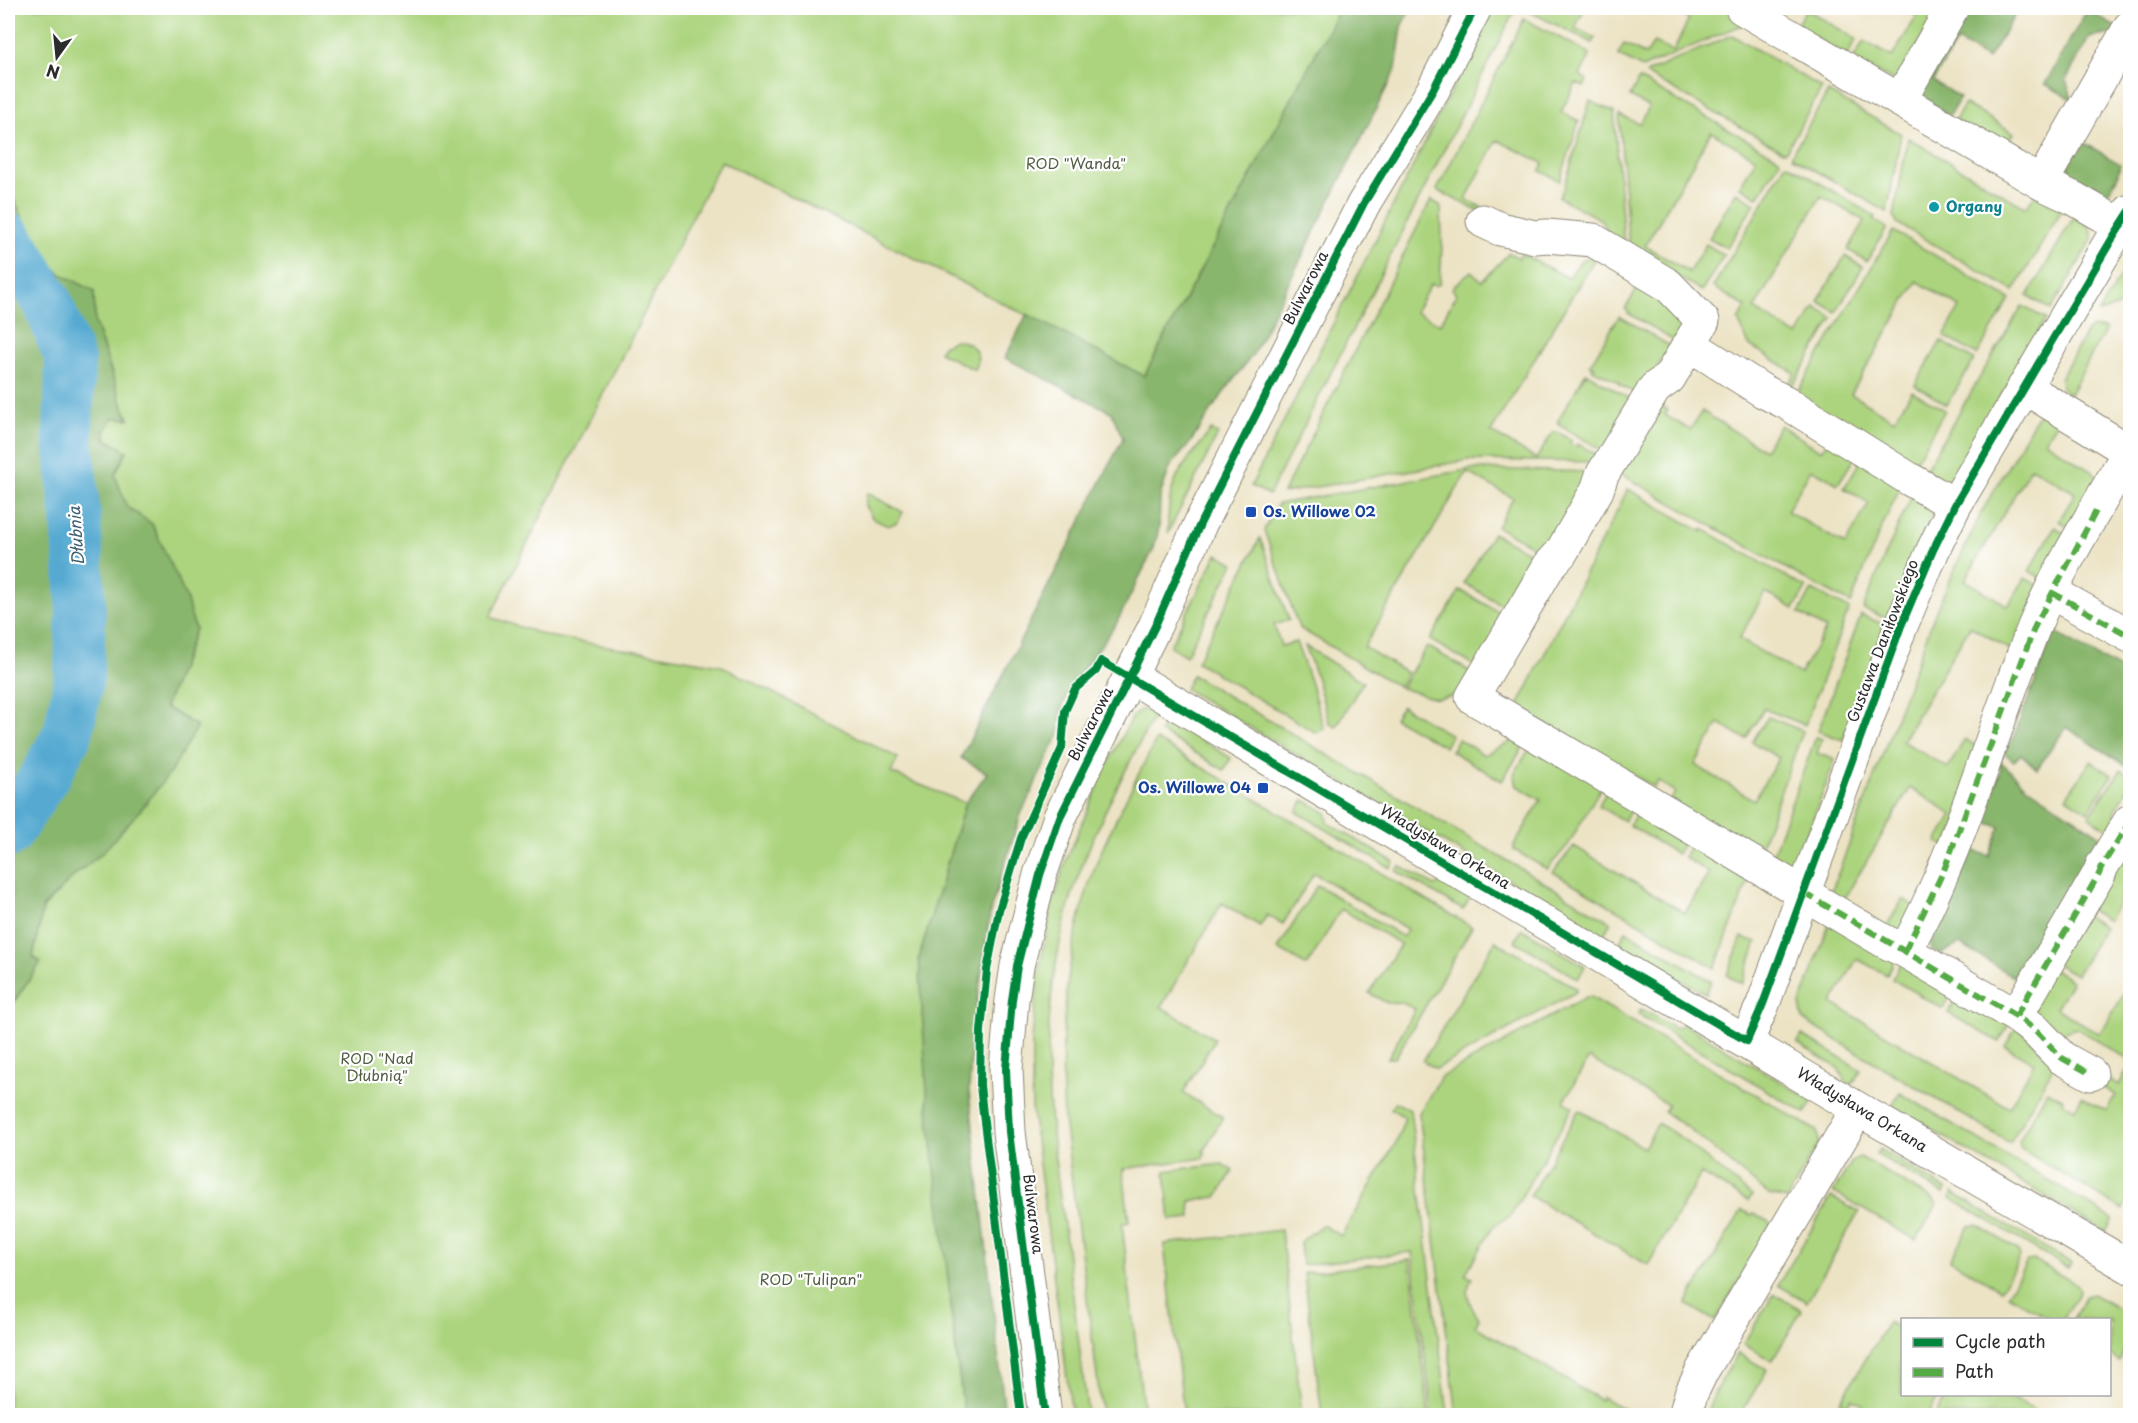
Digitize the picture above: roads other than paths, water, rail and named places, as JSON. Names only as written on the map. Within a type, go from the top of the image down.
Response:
[{"type":"street","name":"Bulwarowa","points":[[1045,1416],[1007,1112],[1006,1069],[1012,1000],[1029,911],[1060,817],[1155,626],[1201,522],[1364,204],[1433,90],[1475,8]]},
{"type":"street","points":[[1742,8],[2041,183],[2125,218]]},
{"type":"street","points":[[1900,100],[1952,8]]},
{"type":"street","points":[[2041,183],[2130,27]]},
{"type":"street","name":"Gustawa Daniłowskiego","points":[[1747,1041],[1763,1004],[1905,616],[1955,505],[2125,218]]},
{"type":"street","points":[[1483,220],[1500,229],[1535,237],[1593,240],[1668,285],[1703,321],[1669,378],[1654,388],[1602,475],[1597,490],[1560,553],[1549,566],[1472,697],[1884,941],[2016,1016],[2034,1029],[2062,1058],[2091,1074]]},
{"type":"street","points":[[1689,344],[1763,391],[1787,403],[1955,505]]},
{"type":"street","points":[[1905,951],[1944,870],[2035,626],[2051,592],[2130,451],[2024,387]]},
{"type":"street","points":[[2051,592],[2130,636]]},
{"type":"street","name":"Władysława Orkana","points":[[1130,676],[2130,1267]]},
{"type":"street","points":[[2016,1016],[2130,821]]},
{"type":"street","points":[[1685,1416],[1691,1394],[1702,1371],[1858,1108]]},
{"type":"waterway","name":"Dłubnia","points":[[8,237],[47,301],[70,360],[68,438],[81,602],[79,677],[68,733],[46,774],[8,833]]},
{"type":"place","name":"Organy","points":[[1934,207]]},
{"type":"place","name":"Os. Willowe 02","points":[[1251,512]]},
{"type":"place","name":"Os. Willowe 04","points":[[1263,788]]},
{"type":"park label","name":"ROD \"Wanda\"","points":[[1076,164]]},
{"type":"park label","name":"ROD \"Nad Dłubnią\"","points":[[377,1068]]},
{"type":"park label","name":"ROD \"Tulipan\"","points":[[811,1280]]}]
